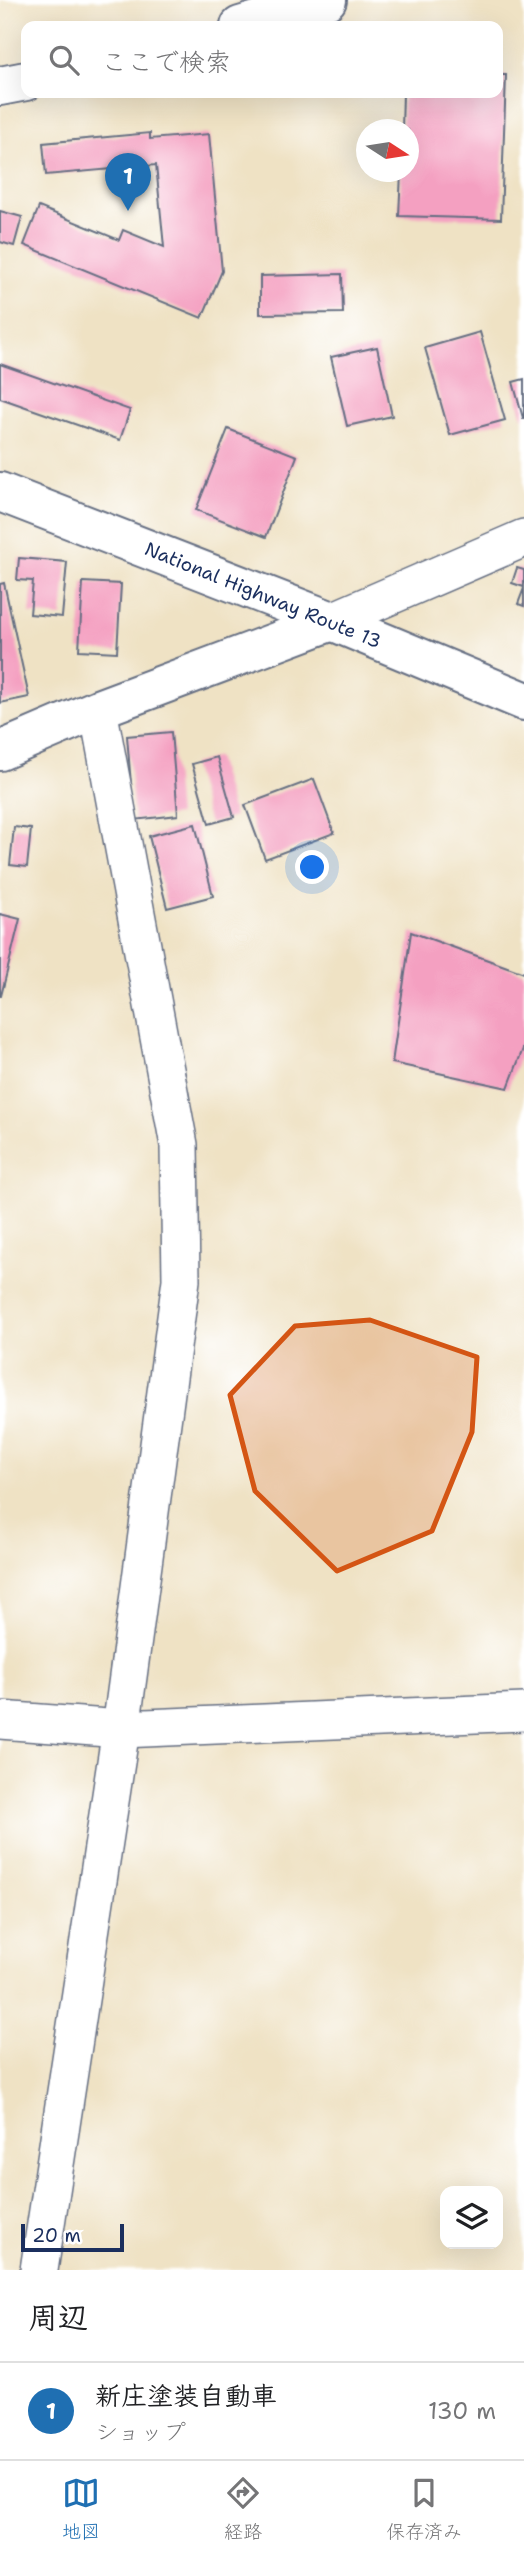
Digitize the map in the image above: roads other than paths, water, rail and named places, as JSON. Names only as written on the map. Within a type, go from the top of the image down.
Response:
[{"type":"main road","points":[[257,21],[327,0]]},
{"type":"main road","points":[[0,86],[21,82]]},
{"type":"main road","name":"National Highway Route 13","points":[[0,492],[332,621],[524,701]]},
{"type":"main road","points":[[0,751],[98,709],[332,621]]},
{"type":"street","points":[[332,621],[524,538]]},
{"type":"street","points":[[39,2270],[121,1729],[181,1279],[179,1145],[98,709]]},
{"type":"street","points":[[0,1720],[121,1729],[524,1712]]},
{"type":"place","name":"新庄塗装自動車","points":[[128,211]]}]
